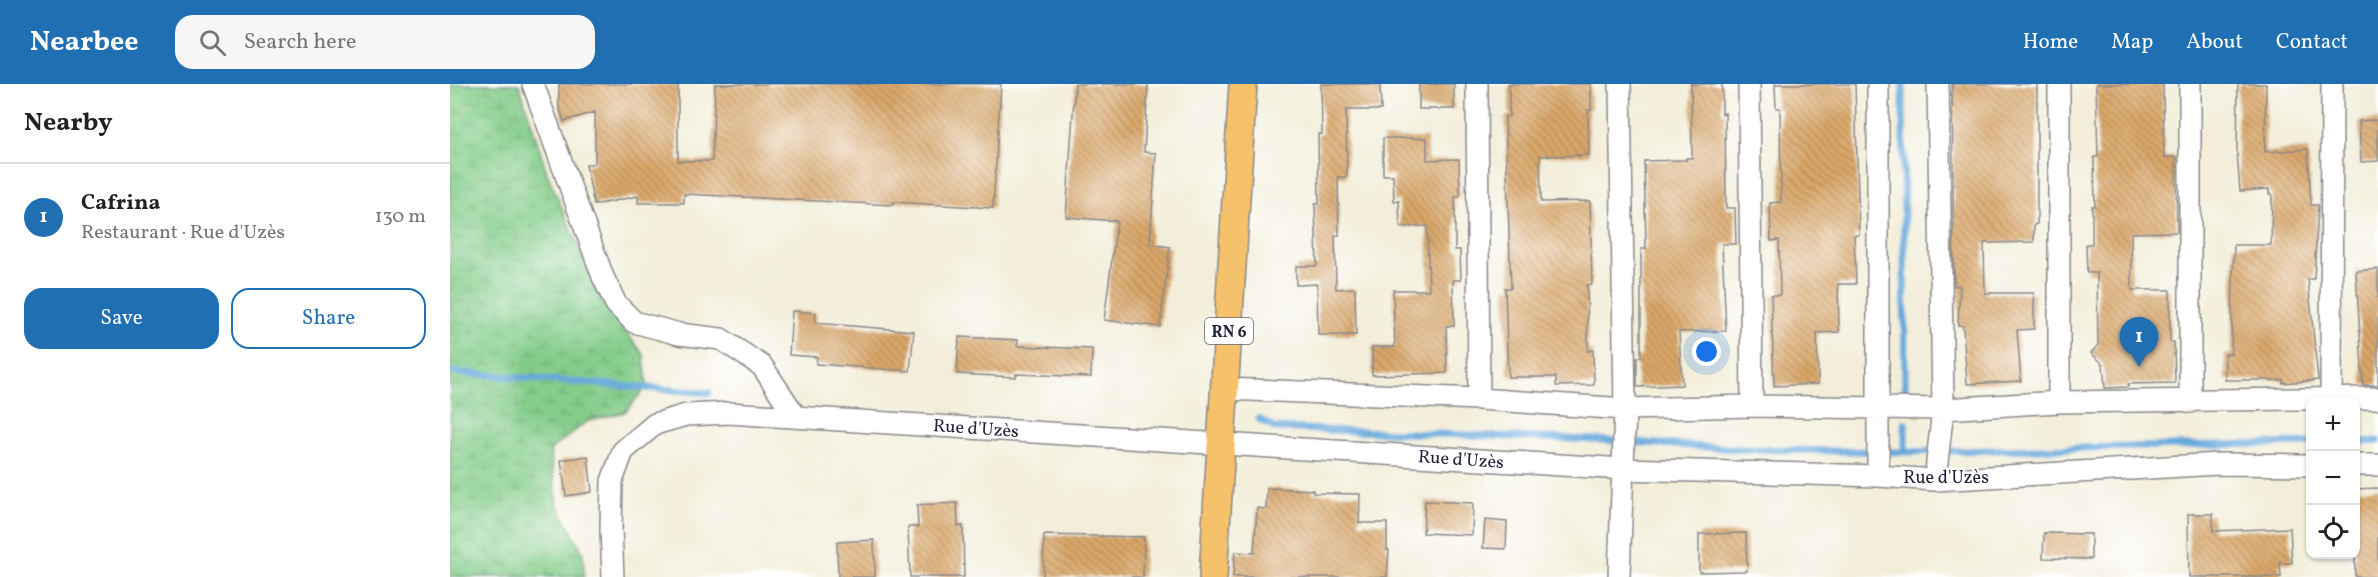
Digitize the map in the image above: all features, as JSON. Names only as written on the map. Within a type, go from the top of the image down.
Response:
[{"type":"main road","name":"RN 6","points":[[1213,577],[1243,84]]},
{"type":"street","points":[[533,84],[603,277],[616,304],[634,322],[679,334],[721,339],[762,366],[796,417]]},
{"type":"street","points":[[1477,84],[1479,399]]},
{"type":"street","points":[[1619,577],[1625,409],[1620,84]]},
{"type":"street","points":[[1749,84],[1752,406]]},
{"type":"street","points":[[1878,84],[1878,476]]},
{"type":"street","points":[[1935,480],[1942,409],[1938,84]]},
{"type":"street","points":[[2059,402],[2060,84]]},
{"type":"street","points":[[2190,84],[2190,402]]},
{"type":"street","points":[[2331,397],[2332,84]]},
{"type":"street","points":[[1225,389],[1479,399],[1625,409],[1752,406],[1942,409],[2059,402],[2306,400]]},
{"type":"street","points":[[2360,399],[2378,398]]},
{"type":"street","name":"Rue d'Uzès","points":[[613,577],[612,481],[623,451],[655,424],[686,415],[729,413],[1624,469],[1878,476],[1935,480],[2219,464],[2306,465]]},
{"type":"street","points":[[2360,465],[2378,465]]},
{"type":"green space","points":[[450,84],[519,84],[548,176],[603,302],[644,355],[647,386],[625,412],[588,421],[550,450],[557,504],[583,553],[584,577],[450,577]]},
{"type":"building","points":[[559,84],[678,84],[678,161],[712,161],[715,84],[1001,84],[993,208],[684,194],[684,203],[638,203],[638,196],[594,205],[586,165],[595,163],[595,112],[564,121],[559,107]]},
{"type":"building","points":[[1075,84],[1148,84],[1144,152],[1156,153],[1150,244],[1170,247],[1160,327],[1104,320],[1117,221],[1066,217]]},
{"type":"building","points":[[1321,84],[1380,84],[1381,110],[1346,110],[1347,177],[1338,177],[1339,236],[1335,236],[1336,289],[1355,288],[1356,335],[1318,335],[1317,284],[1296,285],[1296,266],[1317,266],[1315,204],[1319,204],[1318,134],[1322,134]]},
{"type":"building","points":[[1419,84],[1454,84],[1454,109],[1419,109]]},
{"type":"building","points":[[1509,84],[1591,84],[1591,110],[1588,110],[1589,155],[1540,156],[1541,202],[1590,201],[1592,285],[1587,285],[1588,351],[1593,350],[1594,385],[1556,386],[1556,377],[1508,377],[1505,288],[1511,288],[1505,117],[1509,116]]},
{"type":"building","points":[[1691,84],[1722,84],[1722,114],[1725,113],[1726,208],[1735,208],[1736,244],[1722,244],[1726,331],[1679,332],[1682,385],[1637,387],[1637,357],[1641,357],[1641,249],[1646,249],[1644,161],[1692,158]]},
{"type":"building","points":[[1775,84],[1855,84],[1859,235],[1854,235],[1856,284],[1838,284],[1839,332],[1817,333],[1818,384],[1774,386],[1771,295],[1780,295],[1779,240],[1771,241],[1770,203],[1781,202],[1780,108],[1776,108]]},
{"type":"building","points":[[1952,84],[2037,84],[2037,224],[2034,225],[2034,242],[1984,243],[1985,293],[2034,293],[2034,329],[2017,330],[2021,381],[1967,384],[1963,326],[1958,325],[1960,286],[1954,286]]},
{"type":"building","points":[[2096,84],[2163,84],[2164,157],[2176,157],[2177,232],[2131,233],[2132,290],[2170,290],[2170,342],[2174,342],[2175,383],[2128,384],[2128,387],[2105,388],[2103,364],[2091,353],[2098,345],[2097,273],[2087,273],[2086,244],[2092,244],[2092,206],[2095,206],[2094,157],[2098,157]]},
{"type":"building","points":[[2238,84],[2266,84],[2265,152],[2308,149],[2311,205],[2318,205],[2314,279],[2308,279],[2318,380],[2283,383],[2283,380],[2225,380],[2225,354],[2231,354],[2234,245],[2271,245],[2272,194],[2269,194],[2269,189],[2240,191],[2237,153]]},
{"type":"building","points":[[2378,120],[2378,161],[2361,162],[2359,121]]},
{"type":"building","points":[[1383,138],[1427,138],[1427,160],[1459,159],[1460,197],[1455,197],[1455,250],[1460,250],[1461,280],[1453,280],[1454,326],[1446,326],[1447,373],[1372,375],[1372,347],[1395,347],[1393,290],[1429,290],[1427,226],[1400,227],[1399,201],[1394,201],[1393,175],[1383,175]]},
{"type":"building","points":[[2378,269],[2378,385],[2363,385],[2356,271]]},
{"type":"building","points":[[792,311],[816,313],[815,323],[914,331],[910,371],[816,364],[817,357],[789,355]]},
{"type":"building","points":[[959,337],[1018,340],[1017,346],[1092,349],[1091,377],[957,374]]},
{"type":"building","points":[[588,456],[592,492],[566,496],[561,460]]},
{"type":"building","points":[[1267,488],[1313,490],[1313,493],[1360,494],[1359,523],[1387,523],[1387,550],[1389,550],[1387,577],[1233,577],[1235,552],[1254,553],[1257,508],[1266,509]]},
{"type":"building","points":[[2378,488],[2378,577],[2355,577],[2355,559],[2360,559],[2360,489]]},
{"type":"building","points":[[1425,501],[1473,503],[1472,535],[1423,533]]},
{"type":"building","points":[[957,503],[958,526],[963,526],[964,577],[910,577],[908,527],[918,527],[917,505]]},
{"type":"building","points":[[2188,514],[2213,514],[2213,531],[2290,528],[2292,563],[2280,563],[2281,577],[2189,577]]},
{"type":"building","points":[[1485,520],[1507,522],[1506,549],[1483,548]]},
{"type":"building","points":[[1746,533],[1747,571],[1699,572],[1699,534]]},
{"type":"building","points":[[2044,533],[2091,534],[2091,559],[2043,558]]},
{"type":"building","points":[[1044,535],[1144,537],[1143,577],[1043,577]]},
{"type":"building","points":[[874,540],[875,577],[838,577],[837,542]]},
{"type":"waterway","points":[[1903,84],[1905,391]]},
{"type":"waterway","points":[[450,372],[709,393]]},
{"type":"waterway","points":[[1259,419],[1274,428],[1598,440],[1738,449],[1905,452],[2306,443]]},
{"type":"waterway","points":[[1905,423],[1905,452]]},
{"type":"waterway","points":[[2360,442],[2378,441]]},
{"type":"place","name":"Cafrina","points":[[2139,367]]}]
